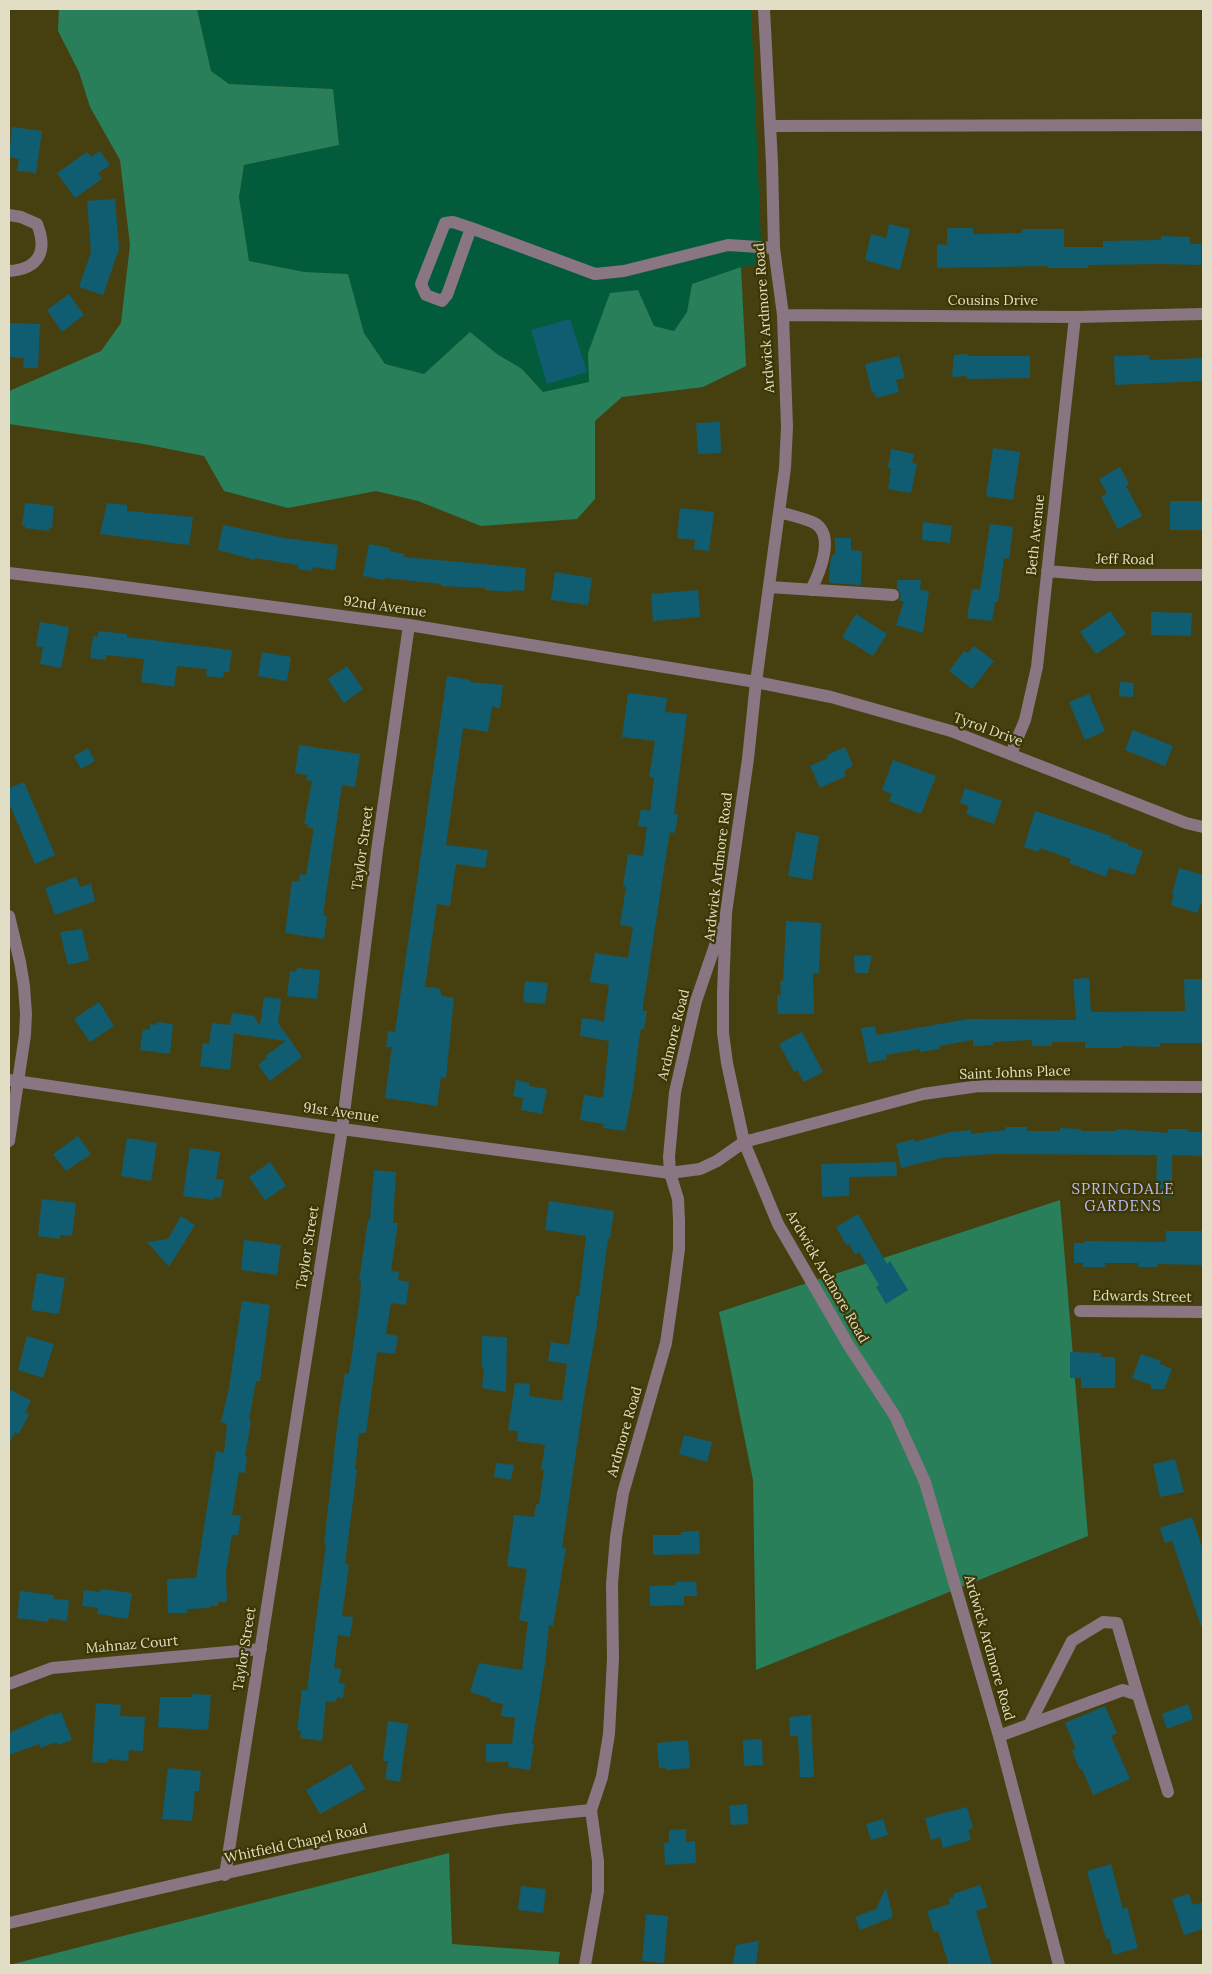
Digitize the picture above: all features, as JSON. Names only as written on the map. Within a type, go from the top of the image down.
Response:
[{"type":"street","name":"Ardwick Ardmore Road","points":[[764,9],[774,248],[783,315],[787,427],[785,468],[756,682],[748,759],[726,913],[723,1033],[744,1142],[778,1224],[849,1346],[895,1416],[925,1482],[999,1736],[1059,1965]]},
{"type":"street","points":[[770,126],[1203,125]]},
{"type":"street","points":[[9,215],[21,217],[37,224],[42,238],[42,249],[39,256],[24,269],[9,271]]},
{"type":"street","points":[[470,228],[447,295],[442,301],[426,295],[421,284],[444,223],[453,222],[470,228],[595,274],[624,271],[728,245],[774,248]]},
{"type":"street","name":"Cousins Drive","points":[[783,315],[1075,317],[1203,314]]},
{"type":"street","name":"Beth Avenue","points":[[1011,754],[1025,720],[1037,667],[1075,317]]},
{"type":"street","points":[[779,512],[816,524],[825,536],[825,548],[812,590]]},
{"type":"street","name":"Jeff Road","points":[[1046,571],[1096,574],[1203,575]]},
{"type":"street","name":"92nd Avenue","points":[[9,573],[409,626],[756,682]]},
{"type":"street","points":[[769,587],[893,595]]},
{"type":"street","name":"Taylor Street","points":[[225,1874],[342,1129],[377,851],[409,626]]},
{"type":"street","name":"Tyrol Drive","points":[[756,682],[831,697],[951,731],[1186,823],[1203,827]]},
{"type":"street","name":"Ardmore Road","points":[[585,1965],[598,1891],[598,1860],[591,1810],[602,1777],[609,1734],[612,1584],[616,1537],[623,1493],[666,1343],[679,1249],[678,1199],[670,1173],[669,1142],[675,1092],[696,1001],[726,913]]},
{"type":"street","points":[[9,916],[20,962],[26,1014],[25,1035],[13,1080],[9,1142]]},
{"type":"street","name":"91st Avenue","points":[[13,1080],[342,1129],[670,1173]]},
{"type":"street","name":"Saint Johns Place","points":[[670,1173],[700,1169],[717,1161],[744,1142],[900,1099],[947,1090],[988,1086],[1203,1087]]},
{"type":"street","name":"Edwards Street","points":[[1080,1311],[1203,1312]]},
{"type":"street","points":[[1029,1724],[1072,1640],[1103,1622],[1117,1623],[1168,1792]]},
{"type":"street","name":"Mahnaz Court","points":[[9,1684],[52,1668],[261,1649]]},
{"type":"street","points":[[999,1736],[1123,1690],[1138,1695]]},
{"type":"street","name":"Whitfield Chapel Road","points":[[9,1923],[225,1874],[396,1839],[501,1820],[591,1810]]},
{"type":"green space","points":[[59,9],[197,9],[211,71],[229,84],[333,89],[339,145],[244,165],[239,197],[249,261],[304,272],[348,274],[364,333],[385,364],[424,374],[470,332],[497,354],[522,369],[543,392],[589,382],[588,353],[610,293],[638,290],[654,326],[674,331],[687,312],[692,284],[741,267],[746,366],[703,387],[622,397],[595,421],[595,499],[577,519],[481,526],[418,501],[376,491],[288,508],[224,491],[204,456],[144,444],[9,424],[9,391],[101,351],[121,323],[130,245],[120,160],[90,107],[79,72],[58,31]]},
{"type":"green space","points":[[197,9],[751,9],[762,264],[741,267],[692,284],[687,312],[674,332],[654,326],[638,290],[588,353],[590,382],[543,392],[522,369],[497,354],[424,374],[385,364],[364,333],[348,275],[304,272],[249,261],[239,197],[244,165],[339,145],[333,89],[229,84],[211,71]]},
{"type":"green space","points":[[1060,1200],[1088,1536],[756,1670],[753,1480],[719,1312]]},
{"type":"green space","points":[[449,1853],[452,1944],[560,1952],[558,1965],[9,1965]]},
{"type":"building","points":[[12,127],[42,131],[36,173],[17,171],[19,159],[9,157]]},
{"type":"building","points":[[100,151],[110,165],[98,173],[102,179],[75,198],[57,173],[87,152],[91,157]]},
{"type":"building","points":[[115,199],[119,249],[103,295],[79,287],[91,252],[87,201]]},
{"type":"building","points":[[889,224],[910,229],[900,270],[865,260],[871,234],[886,238]]},
{"type":"building","points":[[947,228],[973,228],[973,234],[1022,233],[1022,229],[1064,229],[1064,247],[1103,247],[1103,241],[1161,240],[1161,236],[1190,237],[1190,244],[1201,244],[1201,265],[1088,265],[1088,268],[1048,268],[1048,266],[937,268],[937,244],[947,245]]},
{"type":"building","points":[[69,294],[84,315],[62,332],[47,310]]},
{"type":"building","points":[[570,319],[587,372],[547,384],[531,330]]},
{"type":"building","points":[[9,323],[40,324],[38,368],[23,368],[24,358],[9,357]]},
{"type":"building","points":[[968,354],[968,356],[1030,356],[1030,378],[967,379],[967,376],[952,377],[954,355]]},
{"type":"building","points":[[1149,355],[1149,360],[1202,358],[1203,381],[1115,385],[1114,356]]},
{"type":"building","points":[[899,356],[905,378],[896,380],[899,392],[876,398],[874,392],[872,393],[865,364]]},
{"type":"building","points":[[720,422],[721,453],[698,454],[696,423]]},
{"type":"building","points":[[993,448],[1020,452],[1013,500],[986,496]]},
{"type":"building","points":[[891,449],[914,454],[912,463],[917,464],[911,493],[888,489],[891,469],[888,468]]},
{"type":"building","points":[[1120,467],[1129,484],[1126,486],[1142,516],[1118,529],[1101,497],[1107,493],[1099,479]]},
{"type":"building","points":[[1170,501],[1203,501],[1203,530],[1170,530]]},
{"type":"building","points":[[25,503],[54,506],[52,528],[49,528],[49,531],[22,526]]},
{"type":"building","points":[[107,503],[127,505],[127,511],[193,517],[189,545],[100,534]]},
{"type":"building","points":[[680,508],[714,512],[709,551],[694,549],[695,540],[677,538]]},
{"type":"building","points":[[923,522],[952,526],[950,543],[922,540]]},
{"type":"building","points":[[990,524],[1013,527],[1009,559],[1004,558],[998,602],[995,602],[992,621],[967,618],[972,589],[980,590]]},
{"type":"building","points":[[223,525],[284,538],[338,545],[335,570],[313,567],[312,571],[298,569],[298,565],[255,558],[255,560],[218,550]]},
{"type":"building","points":[[835,538],[851,538],[851,550],[862,551],[861,585],[829,583],[830,564],[832,555],[835,555]]},
{"type":"building","points":[[369,544],[390,548],[390,551],[404,554],[404,557],[526,568],[524,591],[513,590],[512,592],[485,590],[485,588],[441,586],[441,584],[385,578],[385,580],[363,576]]},
{"type":"building","points":[[555,572],[592,578],[588,605],[551,600]]},
{"type":"building","points":[[897,580],[921,580],[920,590],[929,591],[923,633],[896,625],[904,601],[899,601],[901,595],[897,588]]},
{"type":"building","points":[[698,590],[700,617],[653,621],[651,594]]},
{"type":"building","points":[[1110,611],[1126,634],[1096,654],[1080,632]]},
{"type":"building","points":[[1151,612],[1192,613],[1191,636],[1151,635]]},
{"type":"building","points":[[856,614],[887,634],[873,656],[842,637]]},
{"type":"building","points":[[40,622],[69,627],[61,668],[40,664],[43,647],[36,646]]},
{"type":"building","points":[[98,631],[127,634],[127,637],[232,650],[229,672],[224,672],[223,678],[206,676],[207,669],[177,666],[174,687],[141,682],[144,659],[106,655],[106,660],[90,658],[93,636],[98,637]]},
{"type":"building","points":[[974,646],[994,661],[972,689],[949,671],[964,651],[968,653]]},
{"type":"building","points":[[262,652],[291,657],[287,681],[258,676]]},
{"type":"building","points":[[347,666],[363,689],[344,703],[328,679]]},
{"type":"building","points":[[447,676],[470,680],[470,682],[503,685],[500,708],[492,707],[488,732],[463,728],[446,845],[488,850],[485,868],[456,864],[450,906],[437,904],[425,987],[439,988],[442,996],[454,998],[446,1078],[441,1077],[437,1106],[385,1098],[392,1047],[386,1047],[388,1031],[395,1032]]},
{"type":"building","points":[[1120,682],[1134,683],[1133,697],[1119,696]]},
{"type":"building","points":[[628,693],[667,698],[665,712],[687,714],[674,814],[678,814],[675,833],[670,832],[668,843],[643,1006],[643,1011],[647,1011],[644,1029],[641,1029],[633,1090],[625,1131],[603,1128],[604,1124],[580,1120],[584,1095],[603,1098],[609,1041],[580,1036],[582,1018],[604,1021],[609,985],[590,982],[595,953],[628,958],[633,927],[620,925],[626,887],[623,886],[628,854],[643,856],[647,827],[638,826],[641,809],[650,811],[654,778],[649,777],[655,741],[622,737]]},
{"type":"building","points":[[1089,694],[1105,731],[1085,740],[1069,702]]},
{"type":"building","points":[[1133,730],[1173,746],[1165,766],[1125,750]]},
{"type":"building","points":[[299,745],[360,754],[355,787],[342,785],[323,915],[327,916],[324,939],[285,933],[292,881],[299,882],[300,874],[306,875],[313,834],[313,828],[307,827],[308,824],[304,824],[312,781],[306,780],[307,775],[295,773]]},
{"type":"building","points":[[845,747],[853,766],[844,771],[846,776],[820,788],[810,766],[828,758],[827,755]]},
{"type":"building","points":[[88,748],[95,761],[81,769],[74,756]]},
{"type":"building","points":[[893,760],[936,776],[921,814],[889,801],[892,794],[882,790]]},
{"type":"building","points":[[24,782],[55,855],[35,864],[9,803],[9,788]]},
{"type":"building","points":[[965,788],[1002,801],[994,824],[966,814],[969,806],[960,803]]},
{"type":"building","points":[[1035,811],[1111,836],[1110,838],[1143,851],[1134,875],[1109,868],[1106,877],[1069,863],[1071,859],[1040,848],[1038,852],[1024,847]]},
{"type":"building","points":[[796,832],[819,836],[812,880],[788,876]]},
{"type":"building","points":[[1179,868],[1203,875],[1203,904],[1201,903],[1197,913],[1171,905]]},
{"type":"building","points":[[76,877],[80,887],[91,884],[95,901],[55,915],[45,888]]},
{"type":"building","points":[[786,921],[821,923],[819,973],[813,973],[814,1014],[778,1014],[777,995],[781,995],[780,981],[783,981]]},
{"type":"building","points":[[82,929],[89,960],[68,965],[60,932]]},
{"type":"building","points":[[872,955],[868,973],[855,973],[854,956]]},
{"type":"building","points":[[297,968],[320,970],[317,999],[287,996],[290,971],[296,972]]},
{"type":"building","points":[[1089,978],[1091,1012],[1185,1011],[1184,979],[1202,979],[1203,1043],[1160,1043],[1160,1047],[1122,1046],[1122,1048],[1085,1048],[1085,1042],[1052,1042],[1052,1046],[1032,1046],[1032,1040],[993,1042],[994,1045],[973,1046],[973,1040],[939,1046],[939,1049],[920,1052],[920,1049],[886,1055],[887,1059],[868,1063],[861,1028],[875,1026],[877,1035],[969,1019],[1076,1020],[1073,979]]},
{"type":"building","points":[[525,981],[548,983],[545,1004],[523,1002]]},
{"type":"building","points":[[264,997],[281,999],[278,1023],[302,1057],[270,1081],[258,1065],[267,1058],[265,1056],[286,1041],[236,1034],[234,1032],[230,1070],[200,1066],[203,1043],[209,1044],[212,1023],[230,1025],[232,1013],[254,1016],[260,1026]]},
{"type":"building","points":[[99,1002],[114,1026],[90,1042],[74,1019]]},
{"type":"building","points":[[157,1022],[173,1024],[170,1054],[140,1050],[143,1029],[150,1030],[150,1024],[156,1025]]},
{"type":"building","points":[[802,1032],[823,1072],[804,1082],[797,1070],[794,1072],[779,1044]]},
{"type":"building","points":[[516,1080],[529,1083],[529,1086],[547,1089],[542,1114],[521,1110],[523,1098],[513,1096]]},
{"type":"building","points":[[1006,1127],[1027,1127],[1027,1131],[1060,1131],[1060,1128],[1081,1129],[1081,1131],[1116,1131],[1116,1129],[1168,1133],[1168,1129],[1188,1129],[1189,1132],[1202,1132],[1202,1156],[1172,1155],[1172,1197],[1156,1196],[1157,1155],[992,1154],[941,1158],[901,1168],[896,1144],[914,1139],[914,1142],[951,1132],[971,1130],[971,1134],[1006,1130]]},
{"type":"building","points":[[78,1136],[91,1154],[66,1171],[53,1154]]},
{"type":"building","points":[[127,1138],[157,1143],[151,1181],[121,1176]]},
{"type":"building","points":[[190,1148],[220,1152],[216,1179],[224,1180],[221,1198],[214,1197],[214,1200],[183,1196]]},
{"type":"building","points":[[270,1162],[286,1186],[265,1200],[249,1177]]},
{"type":"building","points":[[896,1162],[897,1176],[849,1177],[849,1196],[822,1197],[821,1164]]},
{"type":"building","points":[[374,1170],[396,1172],[393,1223],[398,1223],[391,1271],[399,1272],[398,1280],[409,1282],[406,1305],[391,1303],[386,1334],[398,1336],[395,1354],[377,1352],[366,1433],[359,1433],[355,1470],[357,1470],[345,1564],[349,1565],[342,1616],[353,1617],[350,1637],[338,1635],[334,1668],[341,1669],[339,1683],[345,1684],[343,1698],[337,1697],[336,1702],[326,1701],[322,1741],[300,1738],[301,1731],[297,1730],[302,1690],[307,1690],[326,1544],[324,1544],[338,1418],[345,1373],[349,1374],[360,1298],[361,1281],[359,1281],[368,1220],[370,1220]]},
{"type":"building","points":[[42,1199],[76,1203],[72,1236],[60,1235],[60,1239],[38,1236]]},
{"type":"building","points":[[549,1201],[614,1211],[610,1239],[608,1239],[596,1330],[562,1548],[566,1548],[553,1626],[549,1625],[530,1770],[508,1767],[509,1762],[486,1762],[486,1744],[512,1744],[515,1718],[501,1716],[503,1704],[490,1701],[490,1698],[470,1692],[479,1663],[522,1670],[528,1622],[519,1620],[527,1569],[507,1566],[514,1515],[534,1517],[536,1504],[539,1505],[545,1445],[517,1441],[518,1431],[508,1430],[515,1383],[530,1384],[529,1396],[562,1401],[567,1364],[548,1361],[551,1342],[569,1345],[576,1296],[579,1296],[586,1236],[545,1230]]},
{"type":"building","points":[[858,1214],[887,1264],[890,1261],[908,1290],[886,1304],[876,1287],[879,1285],[859,1252],[855,1255],[849,1244],[846,1245],[836,1227]]},
{"type":"building","points":[[181,1216],[195,1225],[169,1267],[147,1242],[168,1239]]},
{"type":"building","points":[[1166,1231],[1203,1231],[1203,1265],[1158,1264],[1158,1267],[1138,1267],[1138,1263],[1105,1263],[1105,1267],[1083,1267],[1083,1263],[1074,1263],[1074,1243],[1084,1243],[1084,1241],[1166,1242]]},
{"type":"building","points":[[244,1240],[281,1245],[277,1275],[241,1270]]},
{"type":"building","points":[[37,1273],[65,1278],[59,1314],[31,1310]]},
{"type":"building","points":[[242,1301],[270,1305],[260,1381],[256,1381],[249,1420],[251,1421],[245,1456],[247,1457],[245,1473],[239,1472],[232,1515],[241,1516],[238,1535],[232,1535],[226,1572],[227,1602],[218,1602],[218,1606],[210,1606],[209,1608],[187,1609],[187,1613],[168,1613],[167,1579],[196,1578],[216,1451],[224,1453],[227,1424],[221,1422],[229,1388]]},
{"type":"building","points":[[27,1336],[54,1344],[43,1378],[18,1370]]},
{"type":"building","points":[[482,1336],[507,1337],[506,1392],[482,1388],[484,1368],[482,1368]]},
{"type":"building","points":[[1070,1352],[1101,1353],[1101,1357],[1115,1357],[1115,1388],[1081,1388],[1081,1378],[1070,1378]]},
{"type":"building","points":[[1141,1354],[1161,1361],[1160,1364],[1172,1369],[1164,1389],[1151,1389],[1151,1385],[1132,1378]]},
{"type":"building","points":[[9,1389],[31,1401],[25,1412],[29,1414],[19,1434],[15,1432],[9,1444]]},
{"type":"building","points":[[684,1435],[712,1442],[707,1462],[679,1454]]},
{"type":"building","points":[[1175,1459],[1184,1492],[1160,1497],[1153,1464]]},
{"type":"building","points":[[496,1463],[514,1465],[511,1480],[494,1477]]},
{"type":"building","points":[[1192,1517],[1203,1550],[1203,1625],[1201,1626],[1172,1541],[1165,1543],[1160,1528]]},
{"type":"building","points":[[699,1531],[700,1554],[653,1555],[653,1535],[681,1535],[681,1532]]},
{"type":"building","points":[[676,1582],[696,1582],[697,1596],[684,1596],[684,1605],[650,1606],[650,1586],[676,1585]]},
{"type":"building","points":[[101,1589],[132,1593],[128,1619],[97,1614],[98,1608],[82,1606],[84,1590],[100,1592]]},
{"type":"building","points":[[20,1591],[54,1595],[53,1599],[69,1600],[67,1621],[49,1618],[48,1622],[17,1618]]},
{"type":"building","points":[[192,1694],[211,1695],[208,1730],[158,1727],[160,1697],[192,1697]]},
{"type":"building","points":[[96,1703],[121,1705],[120,1716],[145,1717],[143,1751],[129,1750],[128,1761],[108,1759],[107,1763],[92,1762]]},
{"type":"building","points":[[1188,1704],[1193,1719],[1167,1729],[1162,1714]]},
{"type":"building","points":[[1105,1706],[1117,1733],[1111,1736],[1130,1779],[1093,1795],[1074,1756],[1072,1750],[1076,1749],[1065,1723]]},
{"type":"building","points":[[61,1712],[72,1740],[58,1745],[56,1742],[41,1748],[39,1744],[9,1755],[9,1733],[53,1713],[53,1715]]},
{"type":"building","points":[[811,1715],[814,1777],[800,1777],[798,1736],[790,1736],[789,1717]]},
{"type":"building","points":[[388,1721],[408,1724],[400,1782],[385,1779],[388,1761],[383,1761]]},
{"type":"building","points":[[762,1739],[763,1765],[744,1766],[743,1740]]},
{"type":"building","points":[[688,1740],[690,1768],[666,1770],[666,1768],[659,1768],[657,1743]]},
{"type":"building","points":[[351,1764],[365,1789],[320,1814],[306,1790]]},
{"type":"building","points":[[168,1768],[201,1771],[199,1791],[195,1791],[192,1821],[162,1819]]},
{"type":"building","points":[[747,1804],[748,1824],[731,1825],[729,1806]]},
{"type":"building","points":[[967,1807],[973,1828],[968,1830],[971,1840],[943,1848],[940,1837],[931,1840],[925,1818]]},
{"type":"building","points":[[883,1819],[888,1835],[871,1840],[866,1824]]},
{"type":"building","points":[[686,1829],[686,1842],[695,1841],[696,1863],[665,1865],[664,1843],[669,1842],[669,1830]]},
{"type":"building","points":[[1111,1864],[1123,1909],[1127,1907],[1138,1948],[1113,1955],[1109,1938],[1106,1939],[1087,1871]]},
{"type":"building","points":[[980,1885],[988,1907],[976,1911],[992,1965],[949,1965],[938,1931],[934,1932],[927,1911],[950,1904],[948,1899],[954,1897],[953,1894]]},
{"type":"building","points":[[521,1886],[546,1889],[543,1913],[518,1910]]},
{"type":"building","points":[[886,1888],[893,1917],[860,1930],[855,1917],[876,1909]]},
{"type":"building","points":[[1189,1894],[1193,1905],[1203,1902],[1203,1929],[1184,1935],[1172,1899]]},
{"type":"building","points":[[646,1914],[668,1916],[664,1963],[642,1961]]},
{"type":"building","points":[[759,1941],[756,1965],[733,1965],[736,1945]]},
{"type":"district","name":"SPRINGDALE GARDENS","points":[[1123,1198]]}]
